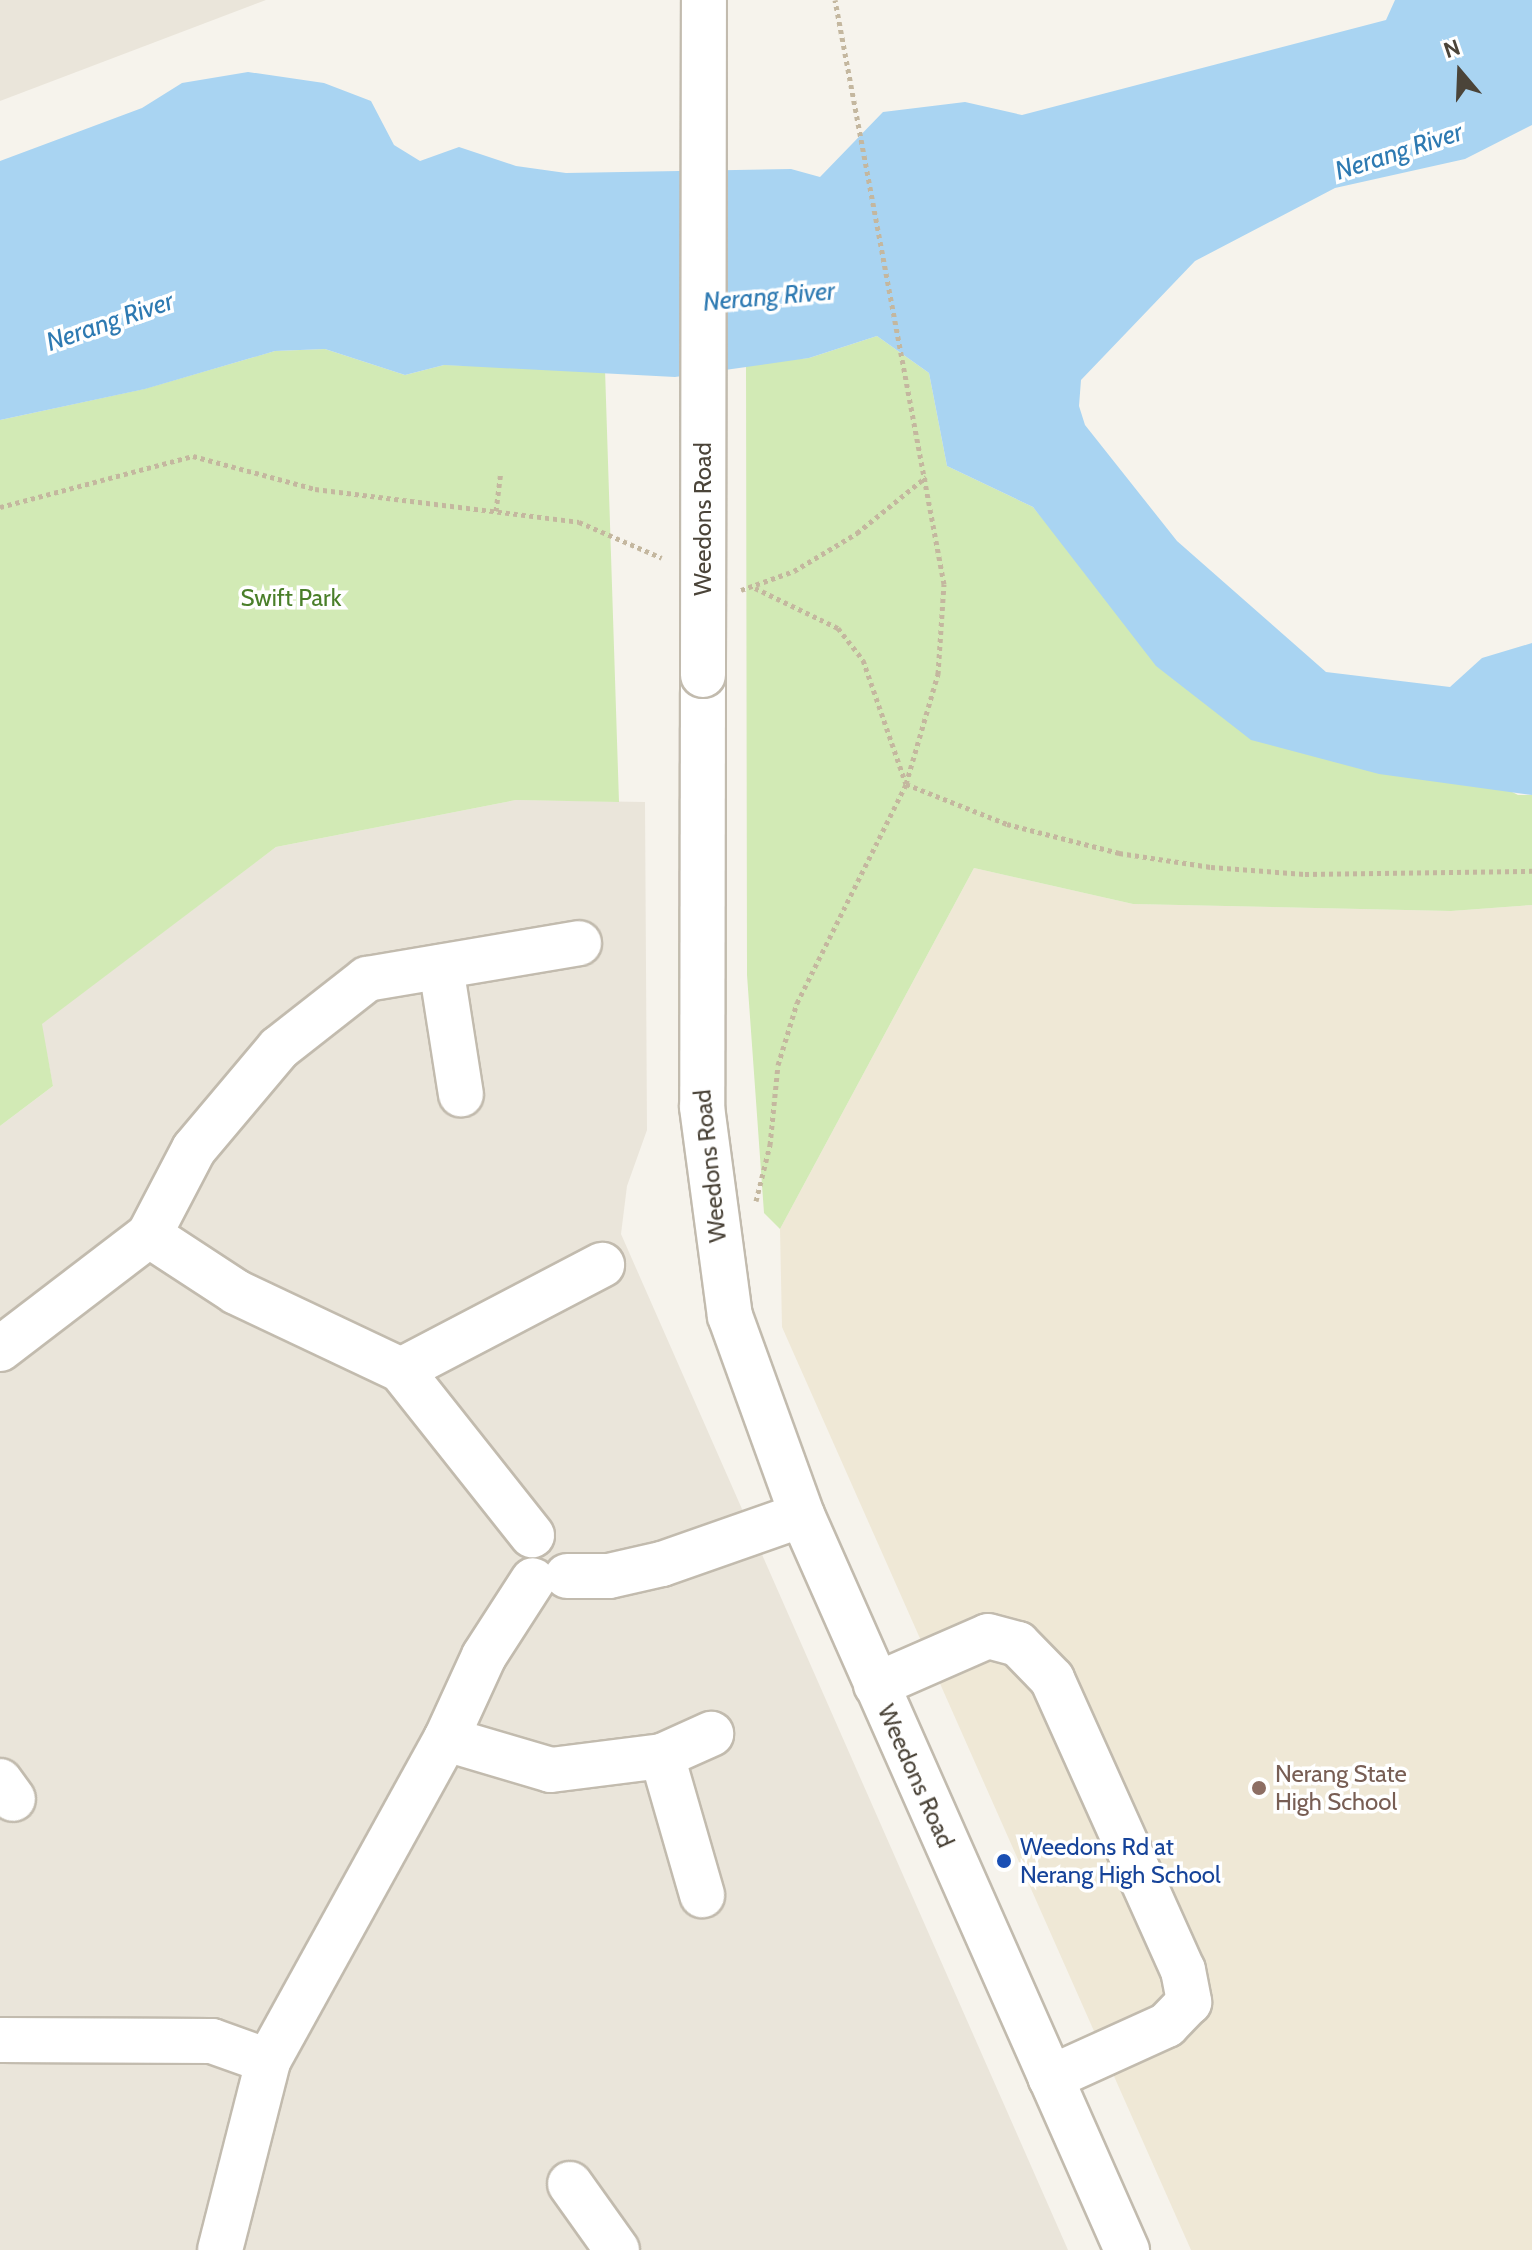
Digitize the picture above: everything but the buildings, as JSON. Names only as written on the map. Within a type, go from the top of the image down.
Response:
[{"type":"street","name":"Weedons Road","points":[[704,0],[704,1139],[730,1316],[797,1503],[1127,2250]]},
{"type":"street","points":[[0,1349],[149,1235],[194,1149],[279,1048],[367,979],[579,943]]},
{"type":"street","points":[[441,967],[461,1094]]},
{"type":"street","points":[[149,1235],[236,1292],[401,1370],[551,1559]]},
{"type":"street","points":[[401,1370],[602,1265]]},
{"type":"street","points":[[220,2250],[268,2061],[446,1739],[484,1656],[551,1559],[642,1542],[797,1503]]},
{"type":"street","points":[[876,1685],[988,1636],[1018,1644],[1052,1679],[1183,1970],[1189,2002],[1167,2025],[1050,2078]]},
{"type":"street","points":[[446,1739],[551,1770],[662,1756],[711,1734]]},
{"type":"street","points":[[662,1756],[702,1895]]},
{"type":"street","points":[[0,2040],[212,2041],[268,2061]]},
{"type":"street","points":[[570,2184],[617,2250]]},
{"type":"path","points":[[748,1206],[756,1202],[765,1175],[778,1065],[797,1003],[906,784],[938,674],[944,584],[934,516],[835,0]]},
{"type":"path","points":[[0,507],[193,456],[315,489],[579,522],[668,561]]},
{"type":"path","points":[[496,511],[501,472]]},
{"type":"path","points":[[736,591],[754,588],[857,533],[926,477]]},
{"type":"path","points":[[754,588],[809,610],[847,639],[882,704],[906,784]]},
{"type":"path","points":[[906,784],[1007,824],[1119,853],[1211,867],[1305,874],[1532,871]]},
{"type":"shaded area","points":[[0,0],[266,0],[0,101]]},
{"type":"shaded area","points":[[516,800],[645,802],[647,1130],[627,1186],[621,1234],[1068,2250],[0,2250],[0,1126],[53,1086],[41,1024],[276,847]]},
{"type":"shaded area","name":"Nerang State High School","points":[[974,868],[1133,904],[1451,911],[1532,905],[1532,2250],[1191,2250],[782,1327],[780,1229]]},
{"type":"green space","points":[[877,336],[929,373],[947,466],[1033,507],[1090,576],[1518,795],[1532,795],[1532,905],[1451,911],[1133,904],[974,868],[780,1229],[764,1213],[747,975],[746,364],[809,358]]},
{"type":"green space","name":"Swift Park","points":[[325,349],[405,375],[444,365],[605,369],[619,802],[516,800],[276,847],[42,1024],[53,1086],[0,1126],[0,420],[144,389],[275,351]]},
{"type":"water","name":"Nerang River","points":[[1395,0],[1532,0],[1532,125],[1465,159],[1335,188],[1195,261],[1081,380],[1079,406],[1085,425],[1177,541],[1326,672],[1450,687],[1482,658],[1532,643],[1532,795],[1379,774],[1251,740],[1156,666],[1033,507],[947,466],[929,373],[877,336],[809,358],[675,377],[444,365],[405,375],[325,349],[275,351],[145,389],[0,420],[0,161],[142,108],[182,83],[248,72],[324,83],[371,101],[394,145],[420,161],[459,147],[516,166],[566,173],[791,169],[820,177],[883,112],[965,102],[1022,115],[1386,20]]},
{"type":"place","name":"Nerang State High School","points":[[1259,1788]]},
{"type":"place","name":"Weedons Rd at Nerang High School","points":[[1004,1861]]}]
